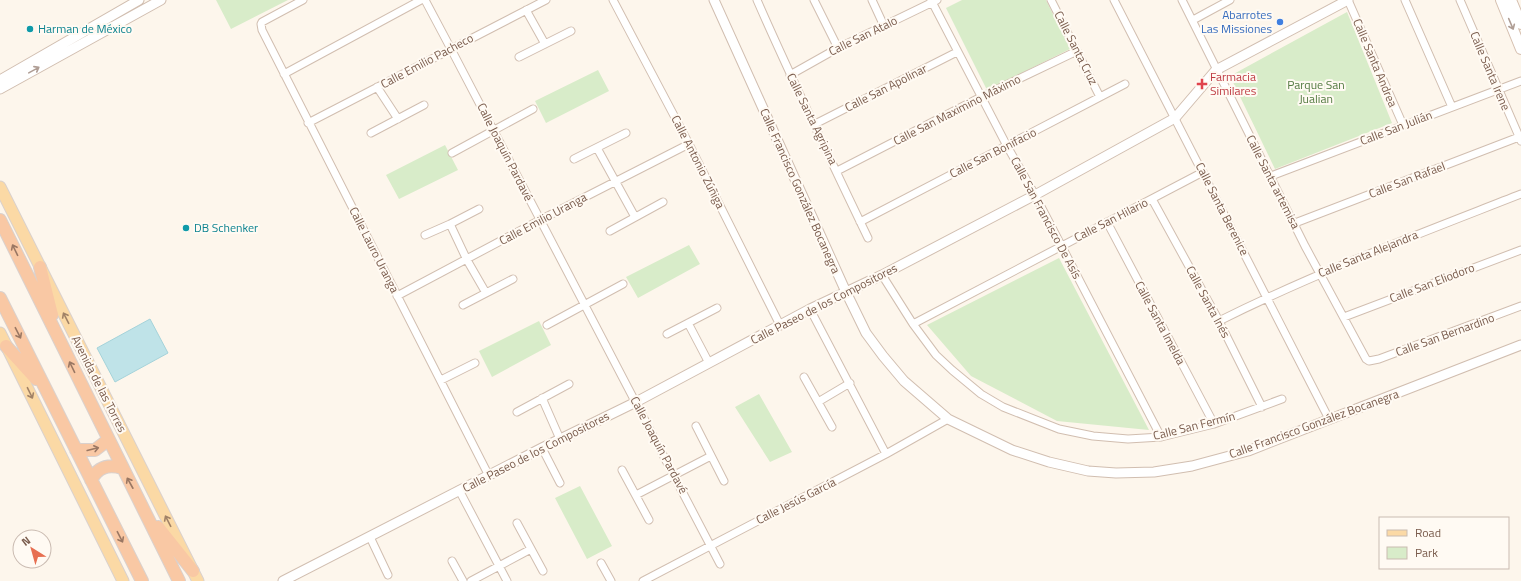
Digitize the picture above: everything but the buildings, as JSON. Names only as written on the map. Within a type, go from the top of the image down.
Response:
[{"type":"highway","name":"Avenida de las Torres","points":[[0,220],[57,338],[179,581]]},
{"type":"highway","points":[[40,268],[57,338]]},
{"type":"highway","points":[[0,298],[141,578]]},
{"type":"highway","points":[[2,337],[48,393]]},
{"type":"highway","points":[[76,450],[95,450],[108,440]]},
{"type":"highway","points":[[91,480],[97,471],[106,466],[122,468]]},
{"type":"highway","points":[[145,511],[196,576]]},
{"type":"main road","points":[[1500,0],[1521,48]]},
{"type":"main road","points":[[1511,0],[1521,24]]},
{"type":"main road","name":"Avenida de las Torres","points":[[0,187],[196,576]]},
{"type":"main road","points":[[2,337],[123,581]]},
{"type":"street","points":[[0,80],[140,0]]},
{"type":"street","points":[[0,89],[161,0]]},
{"type":"street","name":"Calle Lauro Uranga","points":[[303,0],[261,24],[262,30],[489,476]]},
{"type":"street","points":[[284,74],[421,0]]},
{"type":"street","name":"Calle Joaquín Pardavé","points":[[425,0],[720,564]]},
{"type":"street","name":"Calle Emilio Pacheco","points":[[308,123],[546,0]]},
{"type":"street","name":"Calle Antonio Zúñiga","points":[[613,0],[689,144],[780,326]]},
{"type":"street","name":"Calle Francisco González Bocanegra","points":[[714,0],[866,333],[904,381],[948,419],[1012,450],[1049,462],[1088,471],[1154,472],[1192,466],[1248,451],[1521,345]]},
{"type":"street","name":"Calle Santa Agripina","points":[[756,0],[868,238]]},
{"type":"street","points":[[814,0],[838,48]]},
{"type":"street","points":[[872,0],[884,26]]},
{"type":"street","name":"Calle Santa Cruz","points":[[1051,0],[1100,97]]},
{"type":"street","name":"Calle Santa Berenice","points":[[1114,0],[1328,419]]},
{"type":"street","name":"Calle Santa artemisa","points":[[1182,0],[1216,70],[1320,273],[1363,354],[1369,362]]},
{"type":"street","points":[[1192,20],[1230,0]]},
{"type":"street","name":"Calle Paseo de los Compositores","points":[[286,580],[459,490],[636,402],[810,310],[1035,195],[1175,118],[1216,70],[1348,0]]},
{"type":"street","name":"Calle Santa Andrea","points":[[1348,0],[1403,125]]},
{"type":"street","points":[[1405,0],[1452,107]]},
{"type":"street","name":"Calle Santa Irene","points":[[1460,0],[1520,139]]},
{"type":"street","name":"Calle San Atalo","points":[[790,74],[838,48],[933,1]]},
{"type":"street","name":"Calle San Francisco De Asís","points":[[933,1],[957,52],[1035,195],[1162,437]]},
{"type":"street","points":[[526,10],[545,44]]},
{"type":"street","points":[[519,57],[571,31]]},
{"type":"street","name":"Calle San Maximino Máximo","points":[[837,171],[981,97],[1077,51]]},
{"type":"street","name":"Calle San Apolinar","points":[[815,124],[957,52]]},
{"type":"street","name":"Calle San Julián","points":[[1271,176],[1521,81]]},
{"type":"street","name":"Calle San Bonifacio","points":[[860,222],[1125,84]]},
{"type":"street","points":[[377,87],[398,119]]},
{"type":"street","points":[[371,133],[424,105]]},
{"type":"street","points":[[452,153],[533,109]]},
{"type":"street","points":[[574,159],[626,133]]},
{"type":"street","name":"Calle San Rafael","points":[[1295,223],[1520,139]]},
{"type":"street","name":"Calle Emilio Uranga","points":[[397,296],[540,220],[689,144]]},
{"type":"street","points":[[597,148],[635,217]]},
{"type":"street","name":"Calle San Hilario","points":[[912,324],[1203,172]]},
{"type":"street","name":"Calle Santa Alejandra","points":[[1218,321],[1320,273],[1521,194]]},
{"type":"street","name":"Calle Santa Inés","points":[[1152,199],[1218,321],[1262,407]]},
{"type":"street","points":[[610,231],[663,202]]},
{"type":"street","points":[[425,235],[479,209]]},
{"type":"street","name":"Calle Santa Imelda","points":[[1108,222],[1214,424]]},
{"type":"street","points":[[450,224],[467,260],[486,293]]},
{"type":"street","name":"Calle San Eliodoro","points":[[1344,317],[1521,250]]},
{"type":"street","name":"Calle San Fermín","points":[[882,274],[912,324],[936,355],[952,370],[981,394],[1003,407],[1059,429],[1093,436],[1128,439],[1162,437],[1214,424],[1282,399]]},
{"type":"street","points":[[463,305],[514,279]]},
{"type":"street","points":[[547,325],[623,284]]},
{"type":"street","name":"Calle San Bernardino","points":[[1369,362],[1521,306]]},
{"type":"street","points":[[666,334],[717,308]]},
{"type":"street","points":[[810,310],[850,383],[886,454]]},
{"type":"street","points":[[688,323],[709,363]]},
{"type":"street","points":[[441,380],[475,364]]},
{"type":"street","points":[[804,377],[832,427]]},
{"type":"street","points":[[818,402],[850,383]]},
{"type":"street","points":[[517,412],[569,384]]},
{"type":"street","points":[[542,398],[560,439]]},
{"type":"street","name":"Calle Jesús García","points":[[643,581],[886,454],[948,419]]},
{"type":"street","points":[[696,426],[724,482]]},
{"type":"street","points":[[542,448],[560,482]]},
{"type":"street","points":[[636,495],[711,456]]},
{"type":"street","points":[[622,470],[649,520]]},
{"type":"street","points":[[459,490],[508,581]]},
{"type":"street","points":[[518,523],[543,571]]},
{"type":"street","points":[[370,537],[388,575]]},
{"type":"street","points":[[471,581],[531,549]]},
{"type":"street","points":[[452,560],[463,581]]},
{"type":"street","points":[[601,562],[611,581]]},
{"type":"green space","points":[[216,0],[288,0],[231,29]]},
{"type":"green space","points":[[962,0],[1046,0],[1070,49],[987,90],[946,8]]},
{"type":"green space","name":"Parque San Jualian","points":[[1347,12],[1392,123],[1275,169],[1230,76]]},
{"type":"green space","points":[[598,70],[609,91],[546,123],[535,101]]},
{"type":"green space","points":[[445,145],[458,170],[399,199],[386,175]]},
{"type":"green space","points":[[689,245],[700,264],[638,298],[626,277]]},
{"type":"green space","points":[[1059,258],[1149,430],[1057,421],[971,376],[927,325]]},
{"type":"green space","points":[[539,321],[551,345],[492,377],[479,351]]},
{"type":"green space","points":[[759,394],[792,452],[770,462],[735,407]]},
{"type":"green space","points":[[580,486],[612,546],[587,559],[555,498]]},
{"type":"water","points":[[150,319],[168,353],[115,382],[97,348]]},
{"type":"place","name":"Abarrotes Las Missiones","points":[[1280,22]]},
{"type":"place","name":"Harman de México","points":[[30,29]]},
{"type":"place","name":"Farmacia Similares","points":[[1202,84]]},
{"type":"place","name":"DB Schenker","points":[[186,228]]}]
